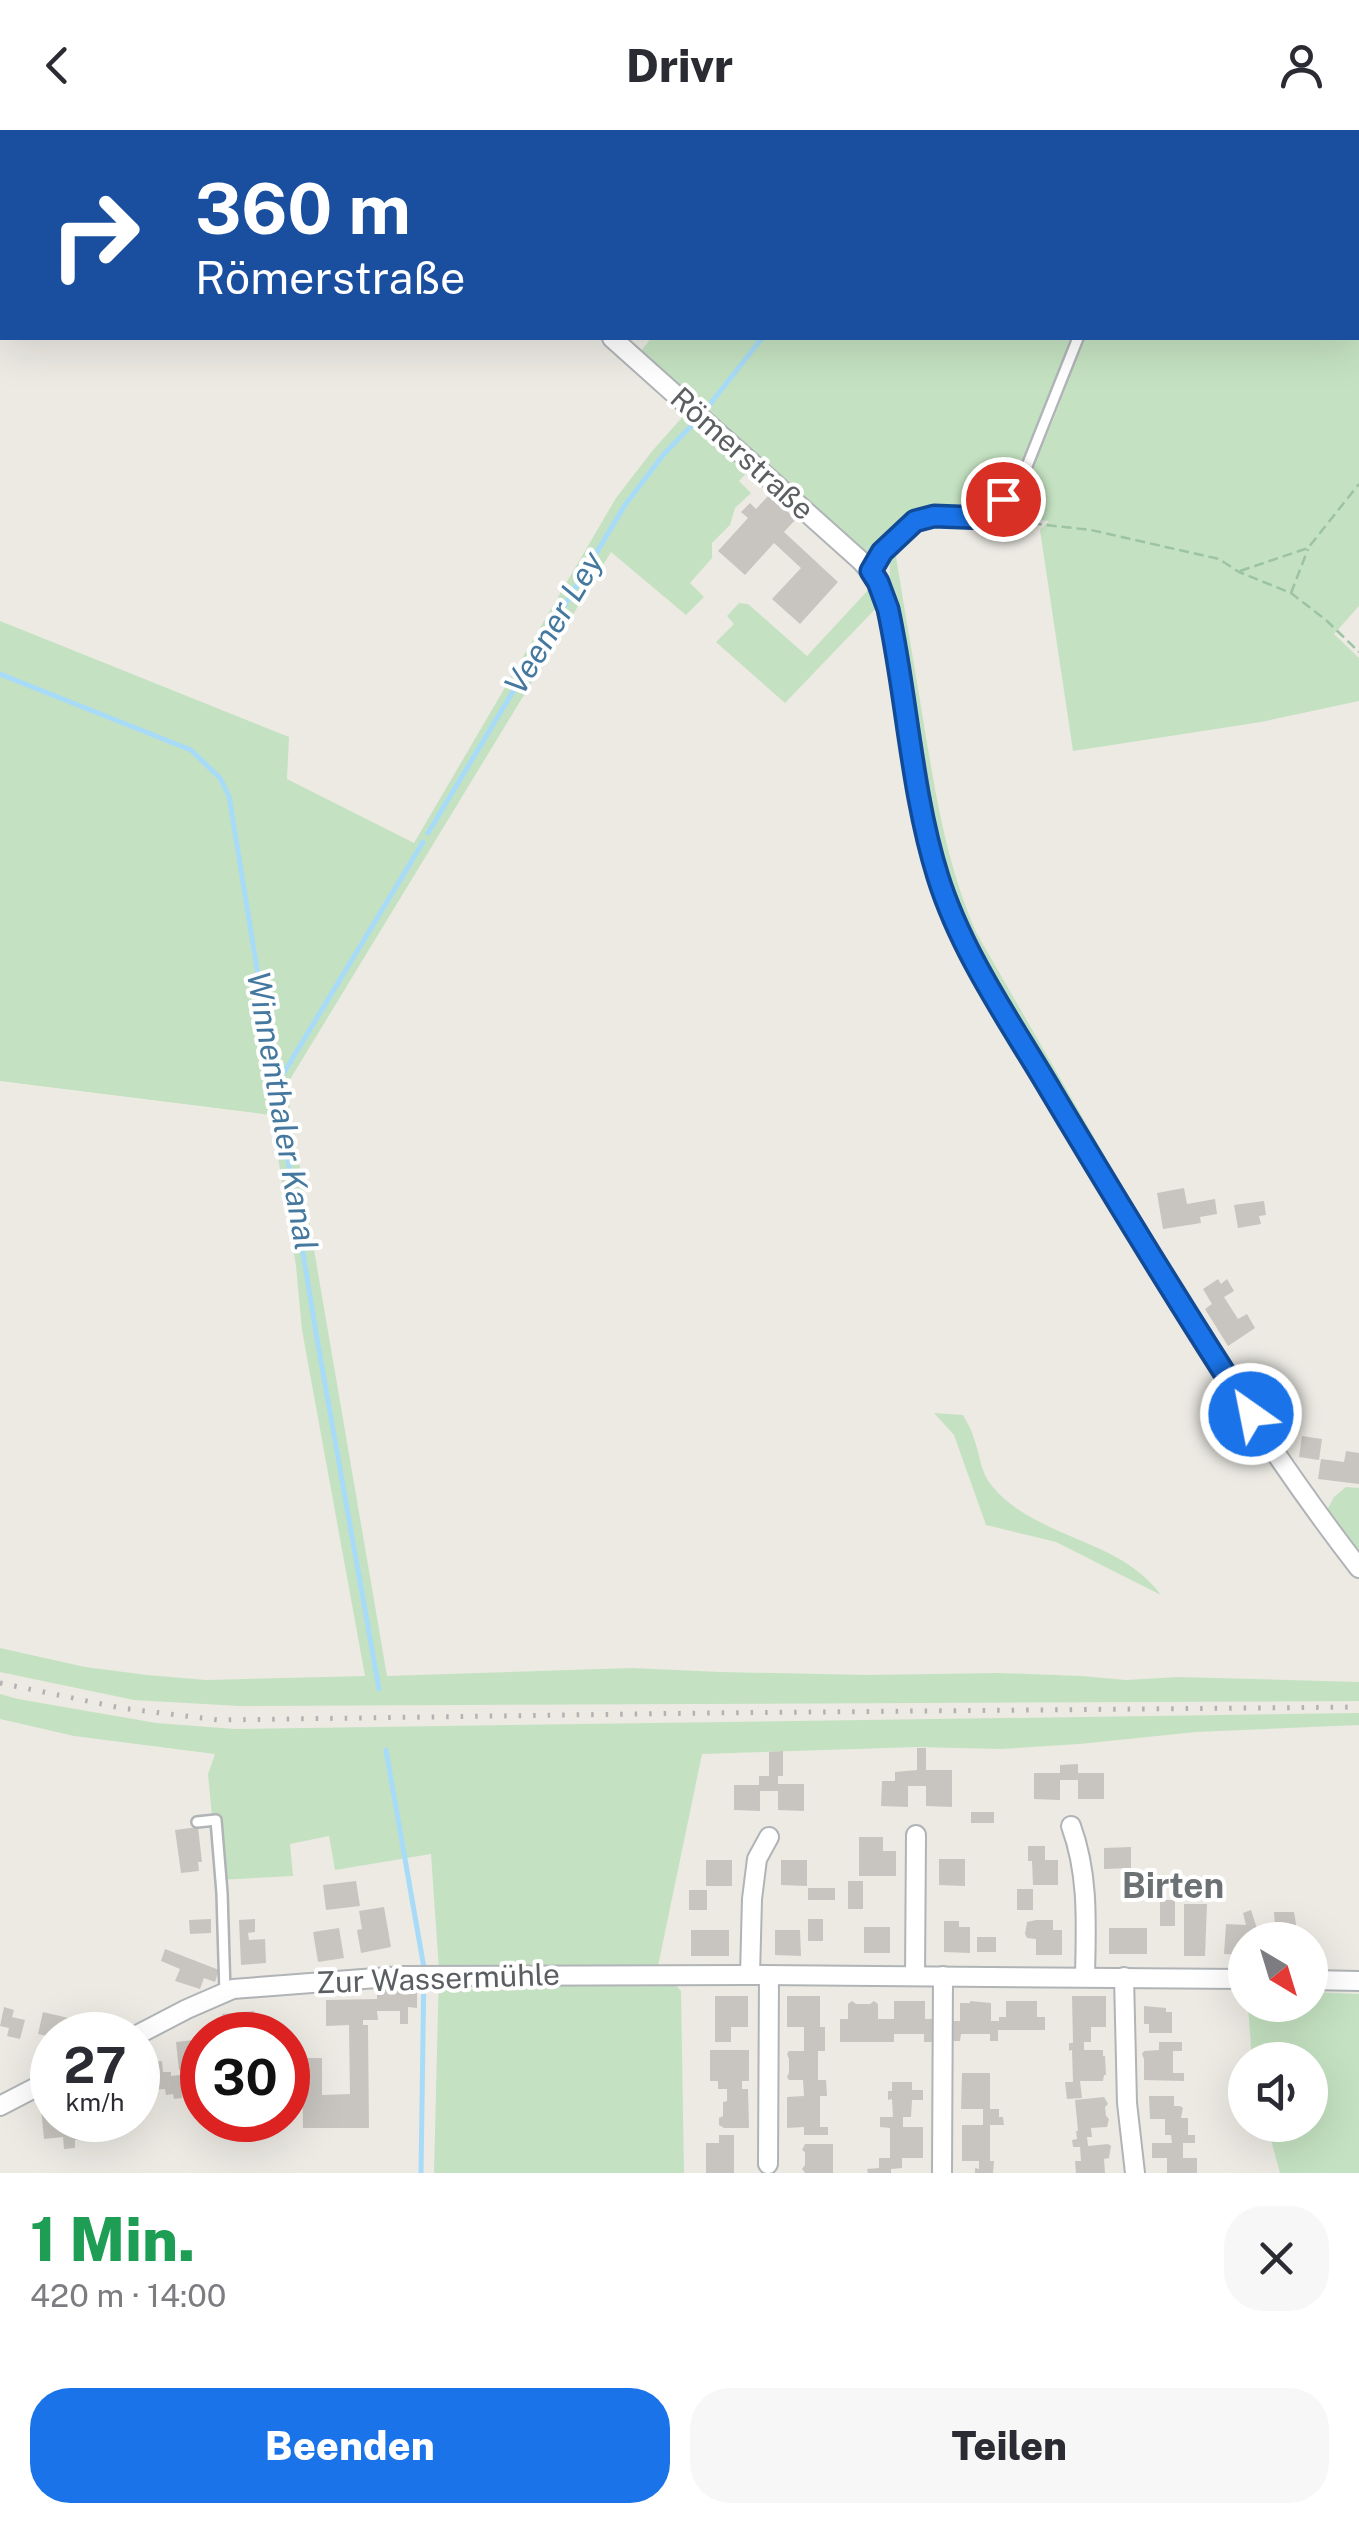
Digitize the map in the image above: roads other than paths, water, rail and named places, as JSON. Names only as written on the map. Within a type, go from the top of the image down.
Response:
[{"type":"street","name":"Römerstraße","points":[[614,340],[871,571],[878,582],[888,609],[926,827],[938,877],[956,924],[1150,1256],[1316,1512],[1359,1568]]},
{"type":"street","points":[[1072,1826],[1081,1852],[1086,1899],[1085,1976]]},
{"type":"street","points":[[916,1835],[916,1976]]},
{"type":"street","points":[[768,2164],[752,1899],[756,1860],[769,1837]]},
{"type":"street","name":"Zur Wassermühle","points":[[160,2024],[233,1989],[402,1976],[1228,1979]]},
{"type":"street","points":[[942,2173],[943,1976]]},
{"type":"street","points":[[1124,1977],[1127,2103],[1135,2173]]},
{"type":"street","points":[[1328,1980],[1359,1981]]},
{"type":"street","points":[[0,2106],[30,2090]]},
{"type":"lane","points":[[871,571],[882,552],[915,521],[934,516],[986,518],[1021,481],[1077,340]]},
{"type":"lane","points":[[196,1822],[216,1820],[225,1993]]},
{"type":"waterway","name":"Veener Ley","points":[[707,408],[760,340]]},
{"type":"waterway","name":"Veener Ley","points":[[428,833],[625,505],[694,423]]},
{"type":"waterway","name":"Winnenthaler Kanal","points":[[0,674],[191,750],[220,778],[229,796],[316,1333],[379,1689]]},
{"type":"waterway","name":"Veener Ley","points":[[277,1084],[423,842]]},
{"type":"waterway","name":"Winnenthaler Kanal","points":[[386,1750],[424,1968],[421,2173]]},
{"type":"railway","points":[[0,1683],[121,1708],[218,1720],[1359,1707]]},
{"type":"district","name":"Birten","points":[[1173,1886]]}]
